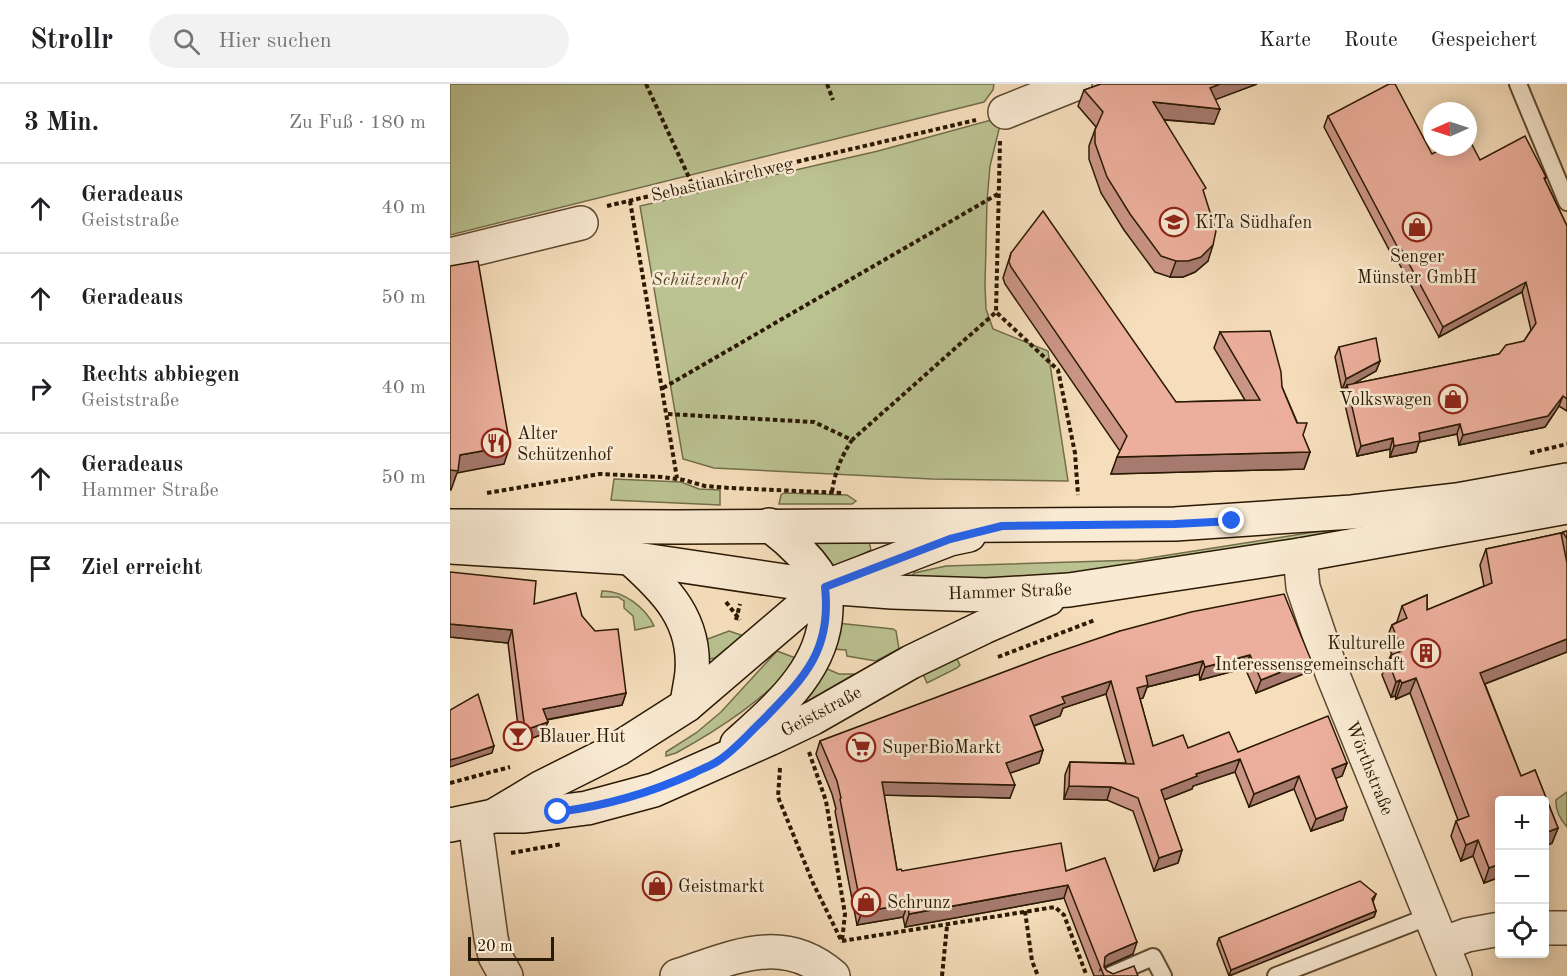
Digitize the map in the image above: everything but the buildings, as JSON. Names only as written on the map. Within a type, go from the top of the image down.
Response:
[{"type":"street","points":[[994,123],[1075,84]]},
{"type":"street","points":[[450,255],[581,223]]},
{"type":"street","points":[[450,525],[1175,524],[1308,516],[1457,500],[1567,480]]},
{"type":"street","name":"Hammer Straße","points":[[450,547],[630,558],[825,587],[986,595],[1069,590],[1300,555],[1567,507]]},
{"type":"street","points":[[718,762],[783,699],[809,670],[823,636],[826,617],[825,587],[791,541],[769,525]]},
{"type":"street","points":[[506,976],[495,956],[491,938],[473,821],[618,749],[654,728],[687,705],[825,587],[950,539],[1002,526]]},
{"type":"street","name":"Wörthstraße","points":[[1300,555],[1303,587],[1332,673],[1455,976]]},
{"type":"street","points":[[630,558],[668,596],[684,619],[692,655],[687,705]]},
{"type":"street","name":"Geiststraße","points":[[473,821],[587,808],[654,790],[813,718],[911,662],[1069,590]]},
{"type":"street","points":[[1549,928],[1567,928]]},
{"type":"street","points":[[1436,930],[1467,935],[1495,931]]},
{"type":"street","points":[[677,976],[758,951],[796,954],[832,964]]},
{"type":"lane","points":[[1518,84],[1567,202]]},
{"type":"lane","points":[[1276,976],[1436,930]]},
{"type":"lane","points":[[1109,976],[1153,957],[1163,976]]},
{"type":"path","points":[[646,84],[693,186]]},
{"type":"path","points":[[826,84],[833,100]]},
{"type":"path","points":[[832,492],[838,464],[852,440],[996,312],[999,194],[994,123]]},
{"type":"path","name":"Sebastiankirchweg","points":[[581,223],[601,208],[693,186],[994,123]]},
{"type":"path","points":[[663,388],[999,194]]},
{"type":"path","points":[[630,201],[668,414],[677,478]]},
{"type":"path","points":[[996,312],[1058,370],[1075,453],[1079,503]]},
{"type":"path","points":[[668,414],[814,422],[852,440]]},
{"type":"path","points":[[1521,455],[1567,444]]},
{"type":"path","points":[[486,494],[600,474],[677,478],[705,486],[849,493]]},
{"type":"path","points":[[995,658],[1095,620]]},
{"type":"path","points":[[806,745],[826,801],[845,914],[832,964]]},
{"type":"path","points":[[782,759],[778,797],[813,883],[832,964]]},
{"type":"path","points":[[450,783],[513,767]]},
{"type":"path","points":[[832,964],[946,926],[1055,907],[1064,915],[1086,976]]},
{"type":"path","points":[[1025,911],[1032,961],[1038,976]]},
{"type":"path","points":[[942,976],[946,926]]},
{"type":"green space","points":[[450,84],[994,84],[993,90],[984,102],[450,235]]},
{"type":"green space","name":"Schützenhof","points":[[1002,117],[990,166],[987,201],[986,309],[993,329],[1048,351],[1068,481],[932,479],[714,468],[683,459],[640,206],[878,151]]},
{"type":"green space","points":[[614,479],[681,482],[699,489],[720,490],[720,505],[611,500]]},
{"type":"green space","points":[[784,493],[847,495],[856,501],[852,504],[779,504],[781,495]]},
{"type":"green space","points":[[1359,525],[1362,528],[1176,560],[1003,582],[911,578],[914,573],[946,566],[1137,560]]},
{"type":"green space","points":[[868,537],[871,550],[832,569],[810,538]]},
{"type":"green space","points":[[602,591],[610,591],[633,601],[654,626],[635,630],[633,616],[624,608],[624,601],[618,597],[601,597]]},
{"type":"green space","points":[[837,623],[893,629],[896,631],[899,649],[876,661],[847,656],[846,650],[833,649]]},
{"type":"green space","points":[[729,631],[741,637],[715,658],[709,659],[705,640]]},
{"type":"green space","points":[[777,651],[801,660],[772,688],[727,722],[694,743],[666,756],[666,752],[696,733],[721,712]]},
{"type":"green space","points":[[956,657],[960,665],[957,668],[927,683],[922,672]]},
{"type":"green space","points":[[825,668],[839,674],[855,674],[793,710]]},
{"type":"green space","points":[[1567,792],[1567,827],[1558,815],[1556,800]]},
{"type":"place","name":"KiTa Südhafen","points":[[1174,222]]},
{"type":"place","name":"Senger Münster GmbH","points":[[1417,227]]},
{"type":"place","name":"Volkswagen","points":[[1453,399]]},
{"type":"place","name":"Alter Schützenhof","points":[[496,443]]},
{"type":"place","name":"Kulturelle Interessensgemeinschaft","points":[[1426,653]]},
{"type":"place","name":"Blauer Hut","points":[[518,736]]},
{"type":"place","name":"SuperBioMarkt","points":[[861,747]]},
{"type":"place","name":"Geistmarkt","points":[[657,886]]},
{"type":"place","name":"Schrunz","points":[[866,902]]},
{"type":"route","points":[[558,812],[612,803],[654,790],[718,762],[790,692],[809,670],[823,636],[826,617],[825,587],[950,539],[1002,526],[1232,521]]}]
